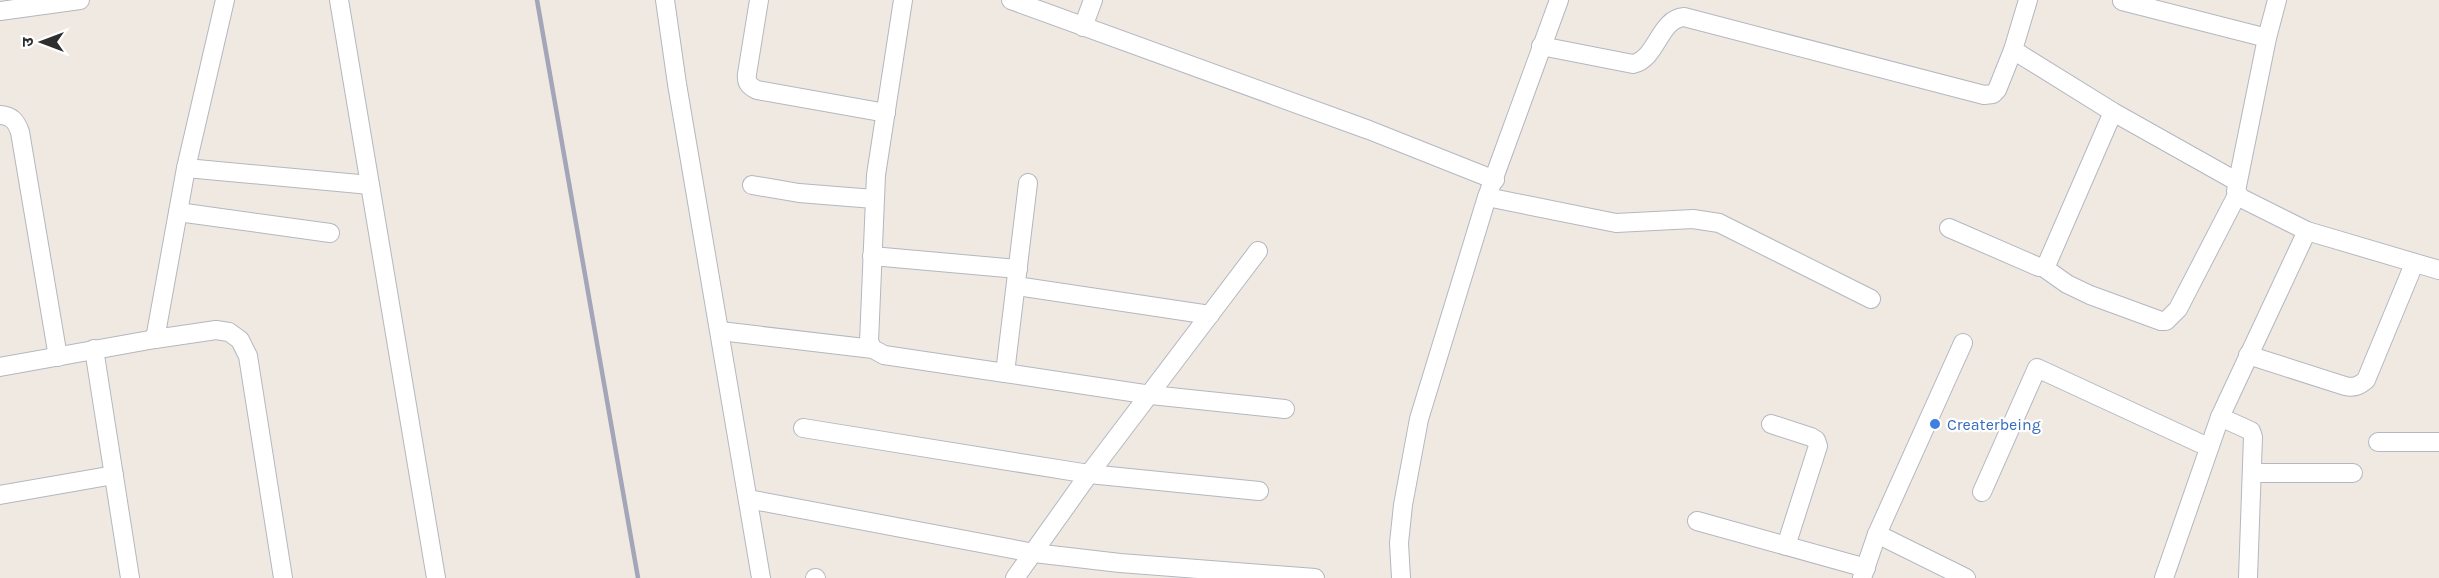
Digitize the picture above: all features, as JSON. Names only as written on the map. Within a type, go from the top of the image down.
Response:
[{"type":"street","points":[[0,11],[80,0]]},
{"type":"street","points":[[154,339],[186,168],[225,0]]},
{"type":"street","points":[[339,0],[436,578]]},
{"type":"street","points":[[665,0],[677,84],[761,578]]},
{"type":"street","points":[[759,0],[746,81],[750,86],[758,90],[886,113]]},
{"type":"street","points":[[873,350],[869,342],[874,198],[903,0]]},
{"type":"street","points":[[1011,0],[1369,130],[1495,180]]},
{"type":"street","points":[[1083,27],[1093,0]]},
{"type":"street","points":[[1401,578],[1399,543],[1403,505],[1419,419],[1487,197],[1559,0]]},
{"type":"street","points":[[1541,46],[1633,64],[1646,57],[1672,20],[1684,17],[1984,95],[1993,94],[1997,90],[2013,50],[2028,0]]},
{"type":"street","points":[[1949,228],[2043,267],[2067,284],[2090,295],[2161,321],[2172,318],[2237,188],[2267,38],[2277,0]]},
{"type":"street","points":[[2122,1],[2267,38]]},
{"type":"street","points":[[2013,50],[2307,231],[2439,270]]},
{"type":"street","points":[[2043,267],[2048,264],[2113,112]]},
{"type":"street","points":[[0,115],[8,116],[16,121],[20,132],[58,357]]},
{"type":"street","points":[[186,168],[370,185]]},
{"type":"street","points":[[1005,373],[1028,183]]},
{"type":"street","points":[[752,185],[799,193],[874,198]]},
{"type":"street","points":[[1487,197],[1616,223],[1692,219],[1719,223],[1871,299]]},
{"type":"street","points":[[178,212],[330,233]]},
{"type":"street","points":[[2164,578],[2220,417],[2307,231]]},
{"type":"street","points":[[1015,578],[1089,474],[1258,251]]},
{"type":"street","points":[[872,256],[1017,278],[1210,315]]},
{"type":"street","points":[[2248,355],[2352,388],[2360,385],[2366,380],[2414,264]]},
{"type":"street","points":[[0,367],[154,339],[216,330],[230,332],[240,340],[248,356],[283,578]]},
{"type":"street","points":[[720,331],[873,350],[884,355],[1150,395],[1285,409]]},
{"type":"street","points":[[1697,521],[1786,546],[1864,573],[1877,534],[1962,343]]},
{"type":"street","points":[[94,350],[130,578]]},
{"type":"street","points":[[1982,492],[2032,374],[2037,368],[2208,447]]},
{"type":"street","points":[[2220,417],[2251,431],[2253,437],[2248,578]]},
{"type":"street","points":[[1771,424],[1811,437],[1816,440],[1818,446],[1786,546]]},
{"type":"street","points":[[803,428],[1089,474],[1259,491]]},
{"type":"street","points":[[2378,442],[2439,442]]},
{"type":"street","points":[[2252,473],[2353,473]]},
{"type":"street","points":[[0,495],[114,475]]},
{"type":"street","points":[[748,499],[1034,553],[1116,571],[1315,578]]},
{"type":"street","points":[[1877,534],[1966,578]]},
{"type":"railway","points":[[537,0],[638,578]]},
{"type":"place","name":"Createrbeing","points":[[1935,424]]}]
